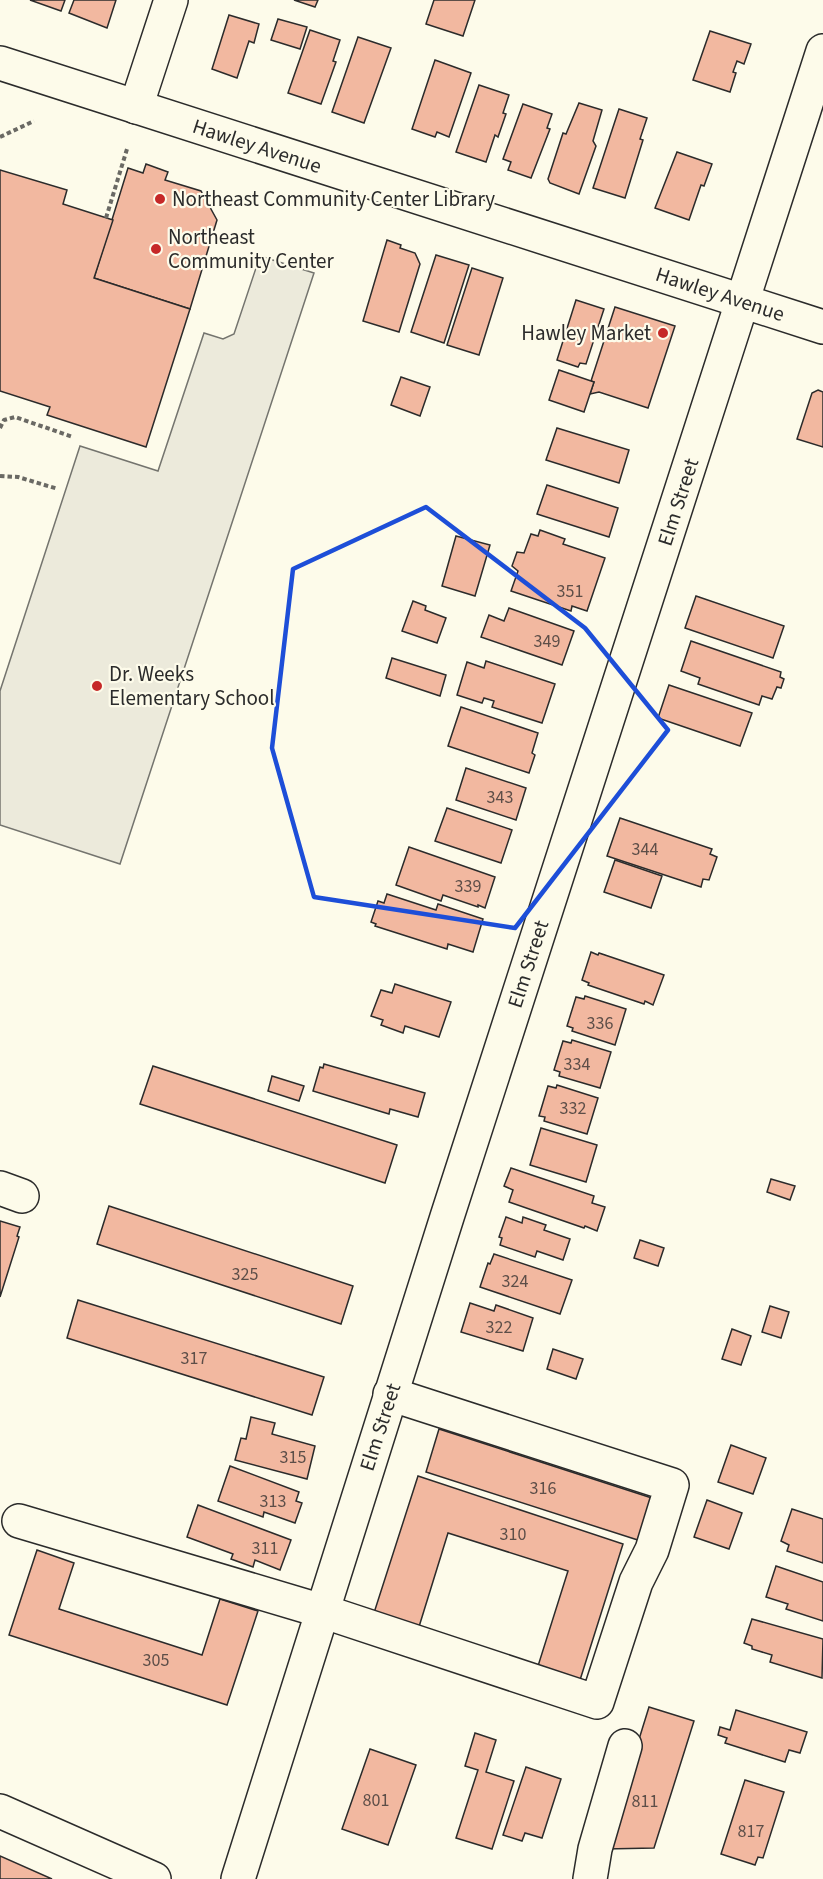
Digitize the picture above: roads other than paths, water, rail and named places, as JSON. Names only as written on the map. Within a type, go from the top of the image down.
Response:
[{"type":"street","points":[[136,107],[171,0]]},
{"type":"street","name":"Elm Street","points":[[237,1879],[390,1394],[823,51]]},
{"type":"street","name":"Hawley Avenue","points":[[0,63],[823,327]]},
{"type":"street","points":[[19,1521],[322,1611],[597,1702],[636,1582],[652,1550],[672,1485],[390,1394]]},
{"type":"street","points":[[590,1879],[595,1848],[626,1746]]},
{"type":"street","points":[[0,1811],[154,1879]]},
{"type":"place","name":"Northeast Community Center Library","points":[[160,199]]},
{"type":"place","name":"Northeast Community Center","points":[[156,249]]},
{"type":"place","name":"Hawley Market","points":[[663,333]]},
{"type":"place","name":"Dr. Weeks Elementary School","points":[[97,686]]}]
